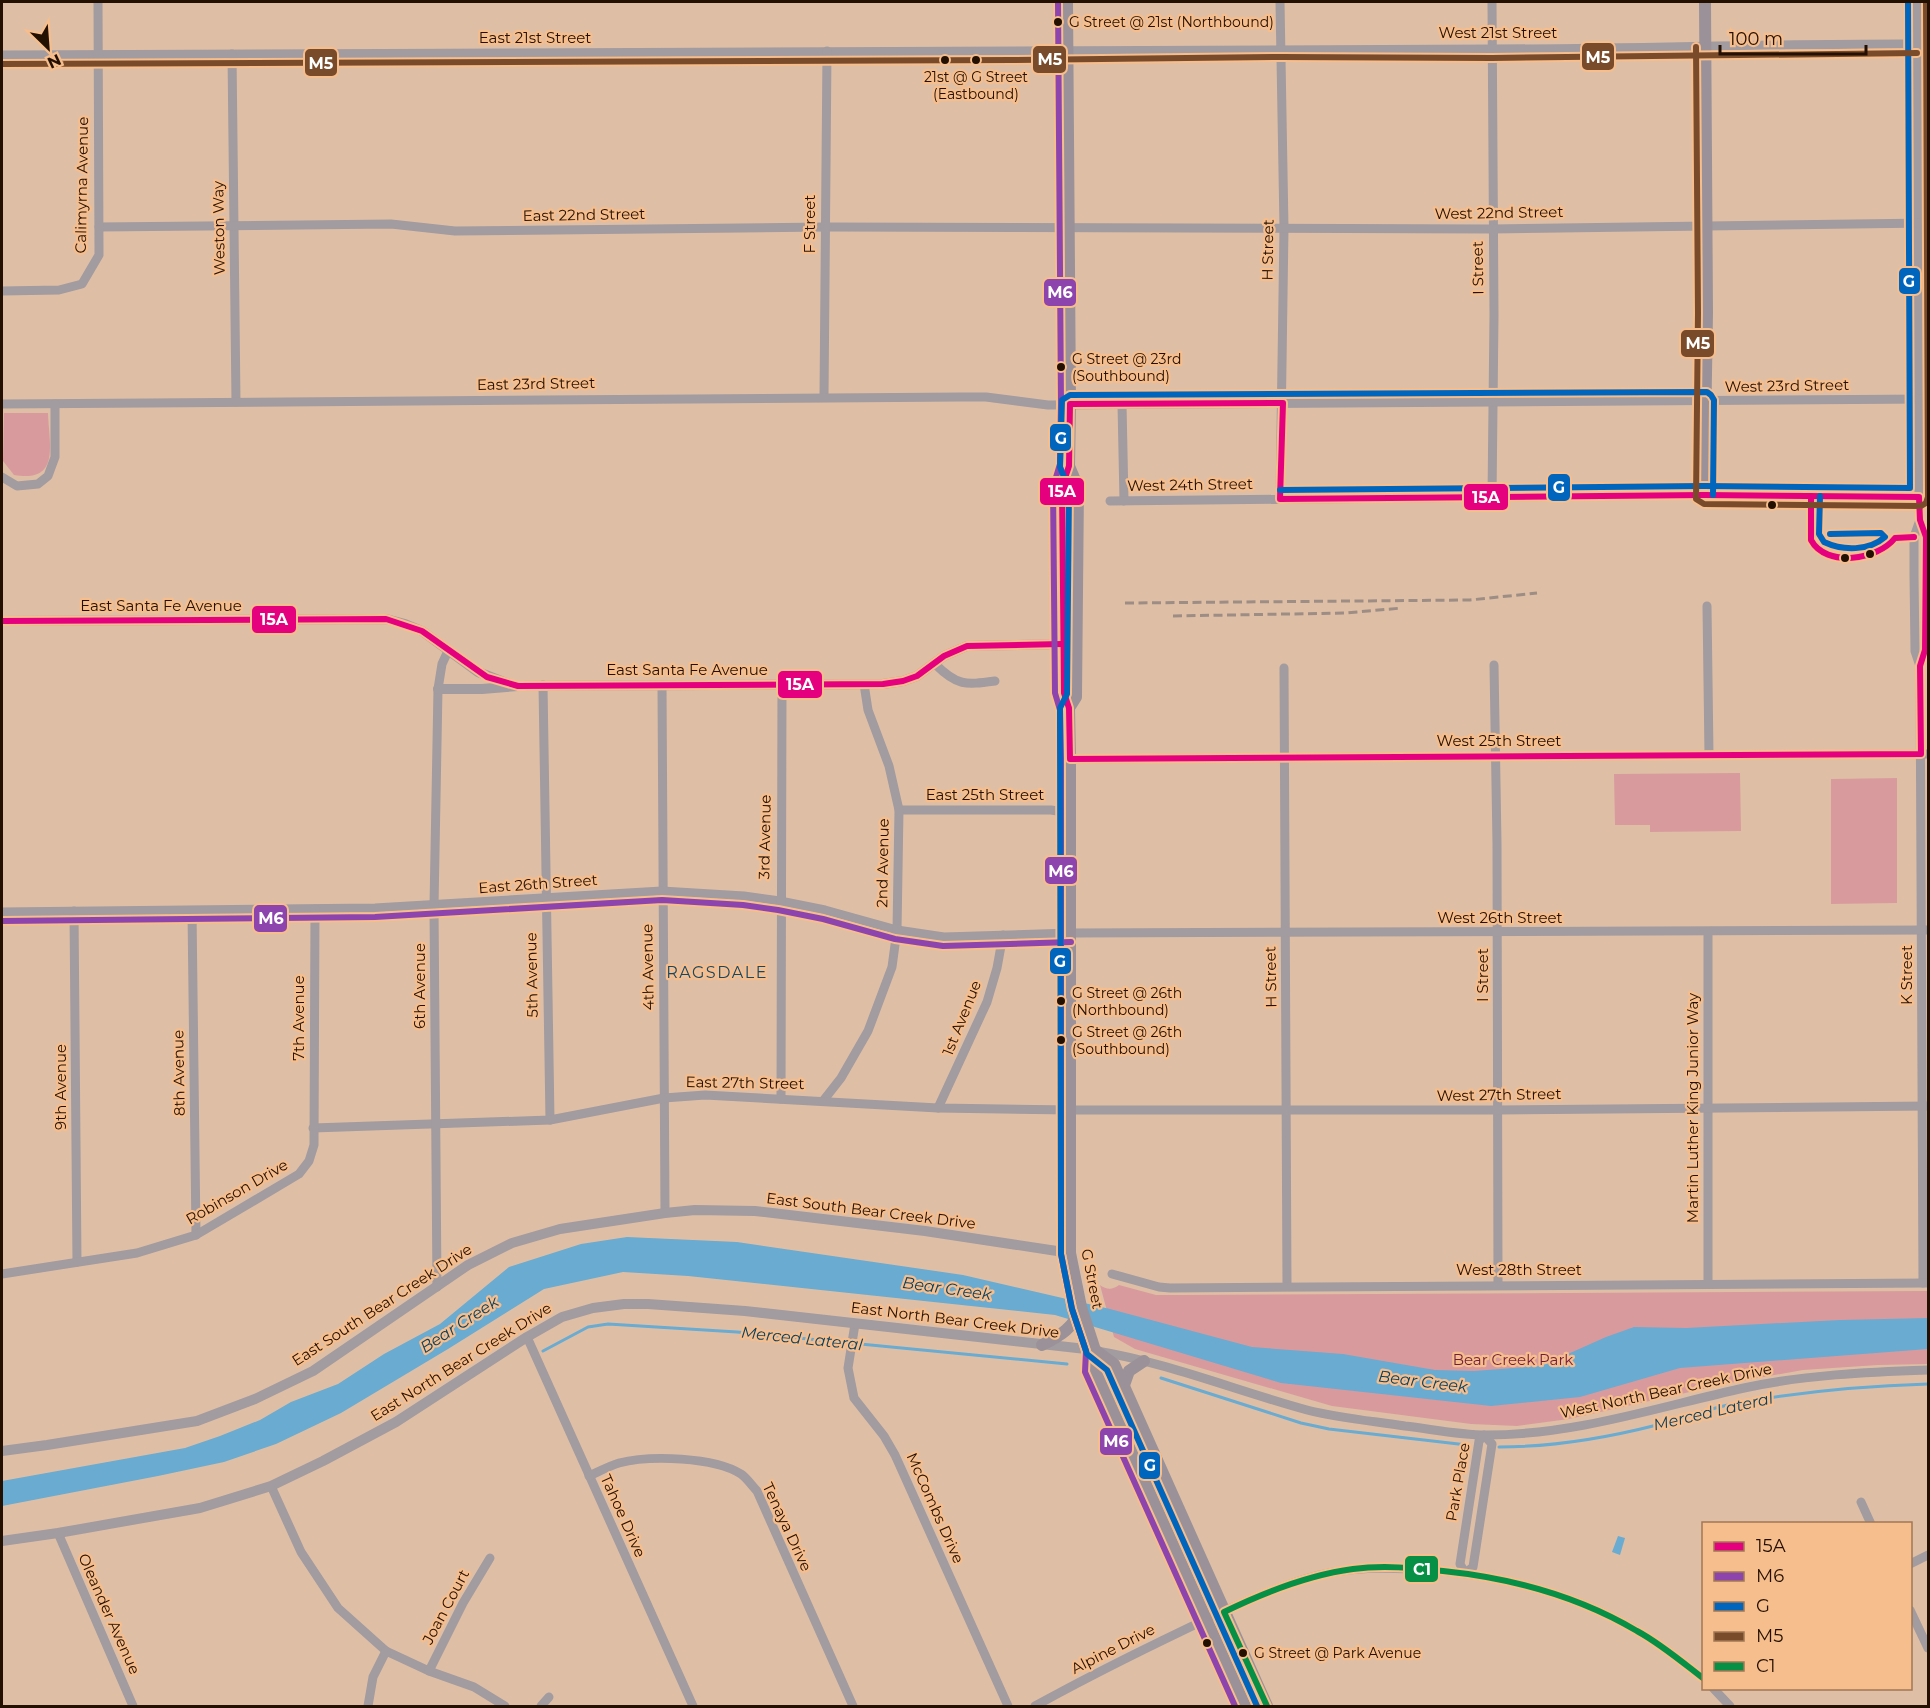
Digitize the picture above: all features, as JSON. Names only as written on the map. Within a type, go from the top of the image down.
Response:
[{"type":"main road","name":"G Street","points":[[1067,2],[1070,466],[1062,487],[1062,644],[1064,693],[1069,708],[1070,759],[1070,1253],[1081,1307],[1095,1350],[1094,1369],[1245,1707]]},
{"type":"main road","points":[[1704,495],[1705,2]]},
{"type":"main road","name":"G Street","points":[[1069,708],[1076,697],[1078,487],[1070,466]]},
{"type":"main road","points":[[1042,1345],[1066,1331],[1074,1323],[1081,1307]]},
{"type":"main road","name":"G Street","points":[[1095,1350],[1114,1364],[1267,1707]]},
{"type":"main road","points":[[1123,1388],[1129,1371],[1144,1361]]},
{"type":"street","name":"Calimyrna Avenue","points":[[2,291],[58,290],[82,284],[99,255],[98,2]]},
{"type":"street","name":"H Street","points":[[1280,2],[1284,228],[1280,499]]},
{"type":"street","name":"I Street","points":[[1492,2],[1494,315],[1492,497]]},
{"type":"street","name":"K Street","points":[[1917,2],[1919,497],[1920,520],[1926,537],[1925,650],[1920,666],[1925,754],[1926,1283]]},
{"type":"street","name":"West 21st Street","points":[[1068,51],[1929,44]]},
{"type":"street","name":"F Street","points":[[824,397],[827,51]]},
{"type":"street","name":"East 21st Street","points":[[2,55],[1068,51]]},
{"type":"street","name":"Weston Way","points":[[232,54],[236,402]]},
{"type":"street","name":"West 22nd Street","points":[[1069,228],[1492,229],[1706,224],[1929,223]]},
{"type":"street","name":"East 22nd Street","points":[[99,226],[391,224],[455,231],[825,227],[1069,228]]},
{"type":"street","name":"East 23rd Street","points":[[2,404],[986,397],[1035,404],[1070,404]]},
{"type":"street","name":"West 23rd Street","points":[[1070,404],[1929,399]]},
{"type":"street","points":[[2,477],[17,486],[38,484],[48,476],[55,457],[55,404]]},
{"type":"street","points":[[1122,404],[1124,501]]},
{"type":"street","name":"West 24th Street","points":[[1110,501],[1704,495],[1919,497]]},
{"type":"street","points":[[1707,606],[1709,755]]},
{"type":"street","name":"East Santa Fe Avenue","points":[[2,621],[386,619],[422,631],[487,677],[518,686]]},
{"type":"street","name":"East Santa Fe Avenue","points":[[438,689],[518,686],[864,684],[903,681],[922,674],[953,651],[972,645],[1062,644]]},
{"type":"street","name":"6th Avenue","points":[[437,1287],[435,906],[438,689],[442,664],[448,651]]},
{"type":"street","points":[[935,664],[955,681],[980,683],[995,681]]},
{"type":"street","name":"I Street","points":[[1494,665],[1498,1285]]},
{"type":"street","name":"H Street","points":[[1284,668],[1287,1286]]},
{"type":"street","name":"3rd Avenue","points":[[781,1099],[782,684]]},
{"type":"street","name":"2nd Avenue","points":[[823,1101],[841,1078],[868,1031],[892,967],[897,930],[899,810],[889,766],[868,710],[864,684]]},
{"type":"street","name":"4th Avenue","points":[[662,685],[665,1213]]},
{"type":"street","name":"5th Avenue","points":[[543,686],[550,1120]]},
{"type":"street","name":"West 25th Street","points":[[1070,759],[1925,754]]},
{"type":"street","name":"East 25th Street","points":[[899,810],[1052,810],[1070,813]]},
{"type":"street","name":"East 26th Street","points":[[2,912],[435,906],[662,891],[744,896],[780,901],[825,910],[897,930],[944,937],[1071,933]]},
{"type":"street","name":"7th Avenue","points":[[313,1128],[315,909]]},
{"type":"street","name":"8th Avenue","points":[[192,910],[196,1235]]},
{"type":"street","name":"9th Avenue","points":[[74,911],[77,1262]]},
{"type":"street","name":"West 26th Street","points":[[1071,933],[1925,930]]},
{"type":"street","name":"Martin Luther King Junior Way","points":[[1708,932],[1708,1284]]},
{"type":"street","name":"1st Avenue","points":[[938,1108],[987,1002],[997,968],[1003,935]]},
{"type":"street","name":"East 27th Street","points":[[313,1128],[550,1120],[664,1098],[705,1095],[938,1108],[1071,1110]]},
{"type":"street","name":"West 27th Street","points":[[1071,1110],[1286,1111],[1925,1106]]},
{"type":"street","name":"Robinson Drive","points":[[2,1274],[137,1253],[196,1235],[299,1174],[309,1161],[314,1145],[313,1128]]},
{"type":"street","name":"East South Bear Creek Drive","points":[[2,1451],[197,1421],[255,1399],[313,1371],[485,1256],[531,1236],[621,1219],[695,1210],[755,1211],[925,1231],[1070,1253]]},
{"type":"street","name":"West 28th Street","points":[[1113,1274],[1159,1287],[1926,1283]]},
{"type":"street","name":"East North Bear Creek Drive","points":[[2,1541],[200,1508],[271,1486],[396,1422],[527,1337],[562,1317],[593,1308],[624,1304],[745,1311],[854,1329],[1095,1350]]},
{"type":"street","name":"McCombs Drive","points":[[854,1329],[848,1368],[854,1398],[884,1436],[894,1455],[1008,1707]]},
{"type":"street","name":"Tahoe Drive","points":[[527,1337],[693,1707]]},
{"type":"street","name":"West North Bear Creek Drive","points":[[1095,1350],[1144,1361],[1309,1410],[1352,1418],[1484,1435],[1535,1433],[1596,1424],[1745,1388],[1777,1383],[1875,1371],[1929,1370]]},
{"type":"street","name":"Park Place","points":[[1484,1435],[1492,1444],[1473,1567],[1465,1573],[1460,1564],[1479,1441],[1484,1435]]},
{"type":"street","name":"Tenaya Drive","points":[[589,1476],[617,1463],[660,1458],[724,1466],[743,1475],[757,1491],[853,1707]]},
{"type":"street","points":[[1476,1461],[1489,1463]]},
{"type":"street","points":[[271,1486],[301,1552],[338,1608],[386,1651],[429,1671],[474,1687],[505,1707]]},
{"type":"street","points":[[1472,1488],[1485,1489]]},
{"type":"street","points":[[1861,1502],[1870,1522]]},
{"type":"street","name":"Oleander Avenue","points":[[58,1533],[134,1707]]},
{"type":"street","points":[[1912,1564],[1929,1555]]},
{"type":"street","name":"Joan Court","points":[[429,1671],[463,1603],[490,1558]]},
{"type":"street","name":"Alpine Drive","points":[[1035,1707],[1106,1668],[1206,1620],[1306,1579],[1351,1570],[1386,1567],[1465,1573],[1512,1581],[1548,1591],[1594,1608],[1637,1631],[1702,1677]]},
{"type":"street","points":[[1912,1612],[1929,1648]]},
{"type":"street","points":[[368,1707],[373,1677],[386,1651]]},
{"type":"street","points":[[1714,1690],[1730,1707]]},
{"type":"street","points":[[541,1707],[549,1697]]},
{"type":"green space","points":[[4,413],[48,413],[49,459],[46,467],[39,473],[29,476],[14,475],[3,461]]},
{"type":"green space","points":[[1740,773],[1741,831],[1650,832],[1650,825],[1615,825],[1614,774]]},
{"type":"green space","points":[[1897,778],[1897,903],[1831,904],[1831,779]]},
{"type":"green space","name":"Bear Creek Park","points":[[1100,1285],[1110,1289],[1119,1285],[1156,1295],[1928,1291],[1928,1364],[1803,1370],[1730,1383],[1569,1419],[1517,1426],[1471,1424],[1332,1406],[1135,1349],[1114,1337]]},
{"type":"water","name":"Bear Creek","points":[[627,1237],[737,1242],[963,1275],[1110,1309],[1252,1347],[1343,1354],[1435,1370],[1474,1371],[1541,1366],[1634,1327],[1686,1328],[1928,1318],[1928,1349],[1680,1368],[1580,1397],[1491,1406],[1281,1383],[1055,1315],[688,1276],[623,1272],[544,1289],[341,1413],[276,1444],[224,1462],[2,1506],[2,1481],[185,1448],[260,1420],[291,1402],[338,1384],[384,1354],[440,1324],[509,1267],[581,1244]]},
{"type":"water","points":[[1618,1536],[1625,1538],[1620,1555],[1612,1552]]},
{"type":"waterway","name":"Merced Lateral","points":[[543,1351],[588,1327],[608,1324],[737,1332],[1067,1364]]},
{"type":"waterway","name":"Merced Lateral","points":[[1161,1378],[1301,1423],[1329,1429],[1467,1445]]},
{"type":"waterway","name":"Merced Lateral","points":[[1499,1447],[1599,1438],[1753,1400],[1853,1388],[1928,1384]]},
{"type":"railway","points":[[1125,603],[1470,600],[1537,593]]},
{"type":"railway","points":[[1173,616],[1345,613],[1402,608]]},
{"type":"transit line","name":"M6","points":[[1058,2],[1061,404],[1060,464],[1053,487],[1055,693],[1060,710],[1061,759],[1061,1254],[1072,1309],[1086,1351],[1085,1372],[1235,1706]]},
{"type":"transit line","name":"G","points":[[1280,490],[1704,486],[1910,488],[1908,2]]},
{"type":"transit line","name":"M5","points":[[1696,47],[1698,313],[1696,499],[1704,504],[1921,506],[1926,503],[1928,497],[1926,2]]},
{"type":"transit line","name":"M5","points":[[2,64],[1281,57],[1492,58],[1917,53]]},
{"type":"transit line","name":"G","points":[[1257,1706],[1107,1370],[1087,1354],[1072,1309],[1061,1254],[1060,708],[1067,694],[1069,489],[1060,467],[1062,400],[1070,395],[1707,392],[1714,400],[1713,495]]},
{"type":"transit line","name":"15A","points":[[1283,403],[1280,499],[1704,495],[1919,497],[1920,520],[1926,537],[1925,650],[1920,666],[1921,754],[1070,759],[1069,708],[1064,693],[1062,487],[1069,466],[1070,404],[1283,403]]},
{"type":"transit line","name":"15A","points":[[1811,496],[1811,540],[1818,549],[1828,555],[1852,558],[1865,556],[1877,552],[1895,538],[1914,537]]},
{"type":"transit line","name":"G","points":[[1820,496],[1819,534],[1824,542],[1839,547],[1856,548],[1879,542],[1885,537],[1881,533],[1830,534]]},
{"type":"transit line","name":"15A","points":[[2,621],[386,619],[422,631],[487,677],[518,686],[883,684],[917,676],[944,656],[967,646],[1062,644]]},
{"type":"transit line","name":"M6","points":[[2,921],[375,917],[662,900],[743,905],[778,910],[823,919],[895,939],[943,946],[1071,942]]},
{"type":"transit line","name":"C1","points":[[1267,1706],[1224,1612],[1271,1591],[1303,1580],[1364,1568],[1410,1568],[1468,1574],[1494,1578],[1568,1598],[1637,1631],[1663,1647],[1702,1677]]},
{"type":"place","name":"G Street @ 21st (Northbound)","points":[[1058,22]]},
{"type":"place","name":"21st @ G Street (Eastbound)","points":[[976,60]]},
{"type":"place","name":"G Street @ 23rd (Southbound)","points":[[1061,367]]},
{"type":"place","name":"G Street @ 26th (Northbound)","points":[[1061,1001]]},
{"type":"place","name":"G Street @ 26th (Southbound)","points":[[1061,1040]]},
{"type":"place","name":"G Street @ Park Avenue","points":[[1243,1653]]},
{"type":"district","name":"RAGSDALE","points":[[717,972]]}]
